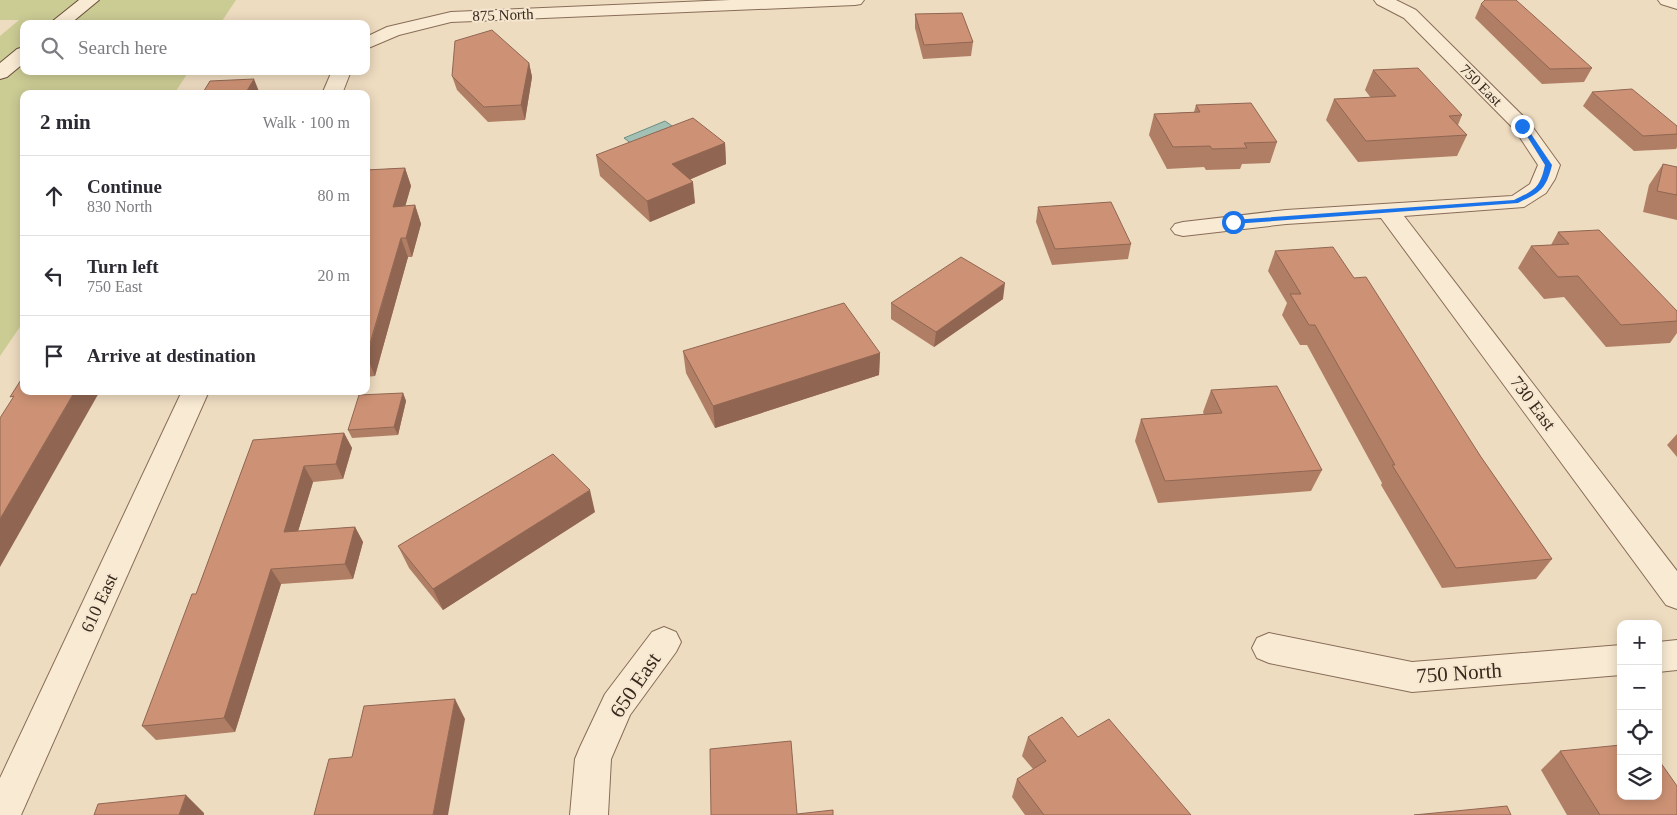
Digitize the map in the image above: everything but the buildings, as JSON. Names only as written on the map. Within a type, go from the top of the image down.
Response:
[{"type":"street","points":[[63,20],[90,0]]},
{"type":"street","name":"875 North","points":[[370,42],[393,31],[451,17],[855,0]]},
{"type":"street","points":[[1667,0],[1677,4]]},
{"type":"street","name":"750 East","points":[[1387,1],[1410,14],[1522,126],[1549,165],[1544,183],[1532,194],[1516,202],[1388,211]]},
{"type":"street","points":[[0,73],[20,56]]},
{"type":"street","points":[[334,90],[340,75]]},
{"type":"street","points":[[1183,229],[1286,217],[1388,211]]},
{"type":"street","name":"730 East","points":[[1388,211],[1677,595]]},
{"type":"street","name":"610 East","points":[[2,815],[194,395]]},
{"type":"street","name":"650 East","points":[[589,815],[593,759],[617,705],[664,642]]},
{"type":"street","name":"750 North","points":[[1269,648],[1412,678],[1617,660]]},
{"type":"street","points":[[1662,657],[1677,655]]},
{"type":"green space","points":[[0,0],[236,0],[223,20],[20,20],[20,75],[186,75],[177,90],[20,90],[20,327],[0,356],[0,36],[19,20],[0,20]]},
{"type":"shaded area","points":[[665,121],[679,131],[637,148],[624,138]]},
{"type":"route","points":[[1233,222],[1516,202],[1532,194],[1544,183],[1549,165],[1522,126]]}]
